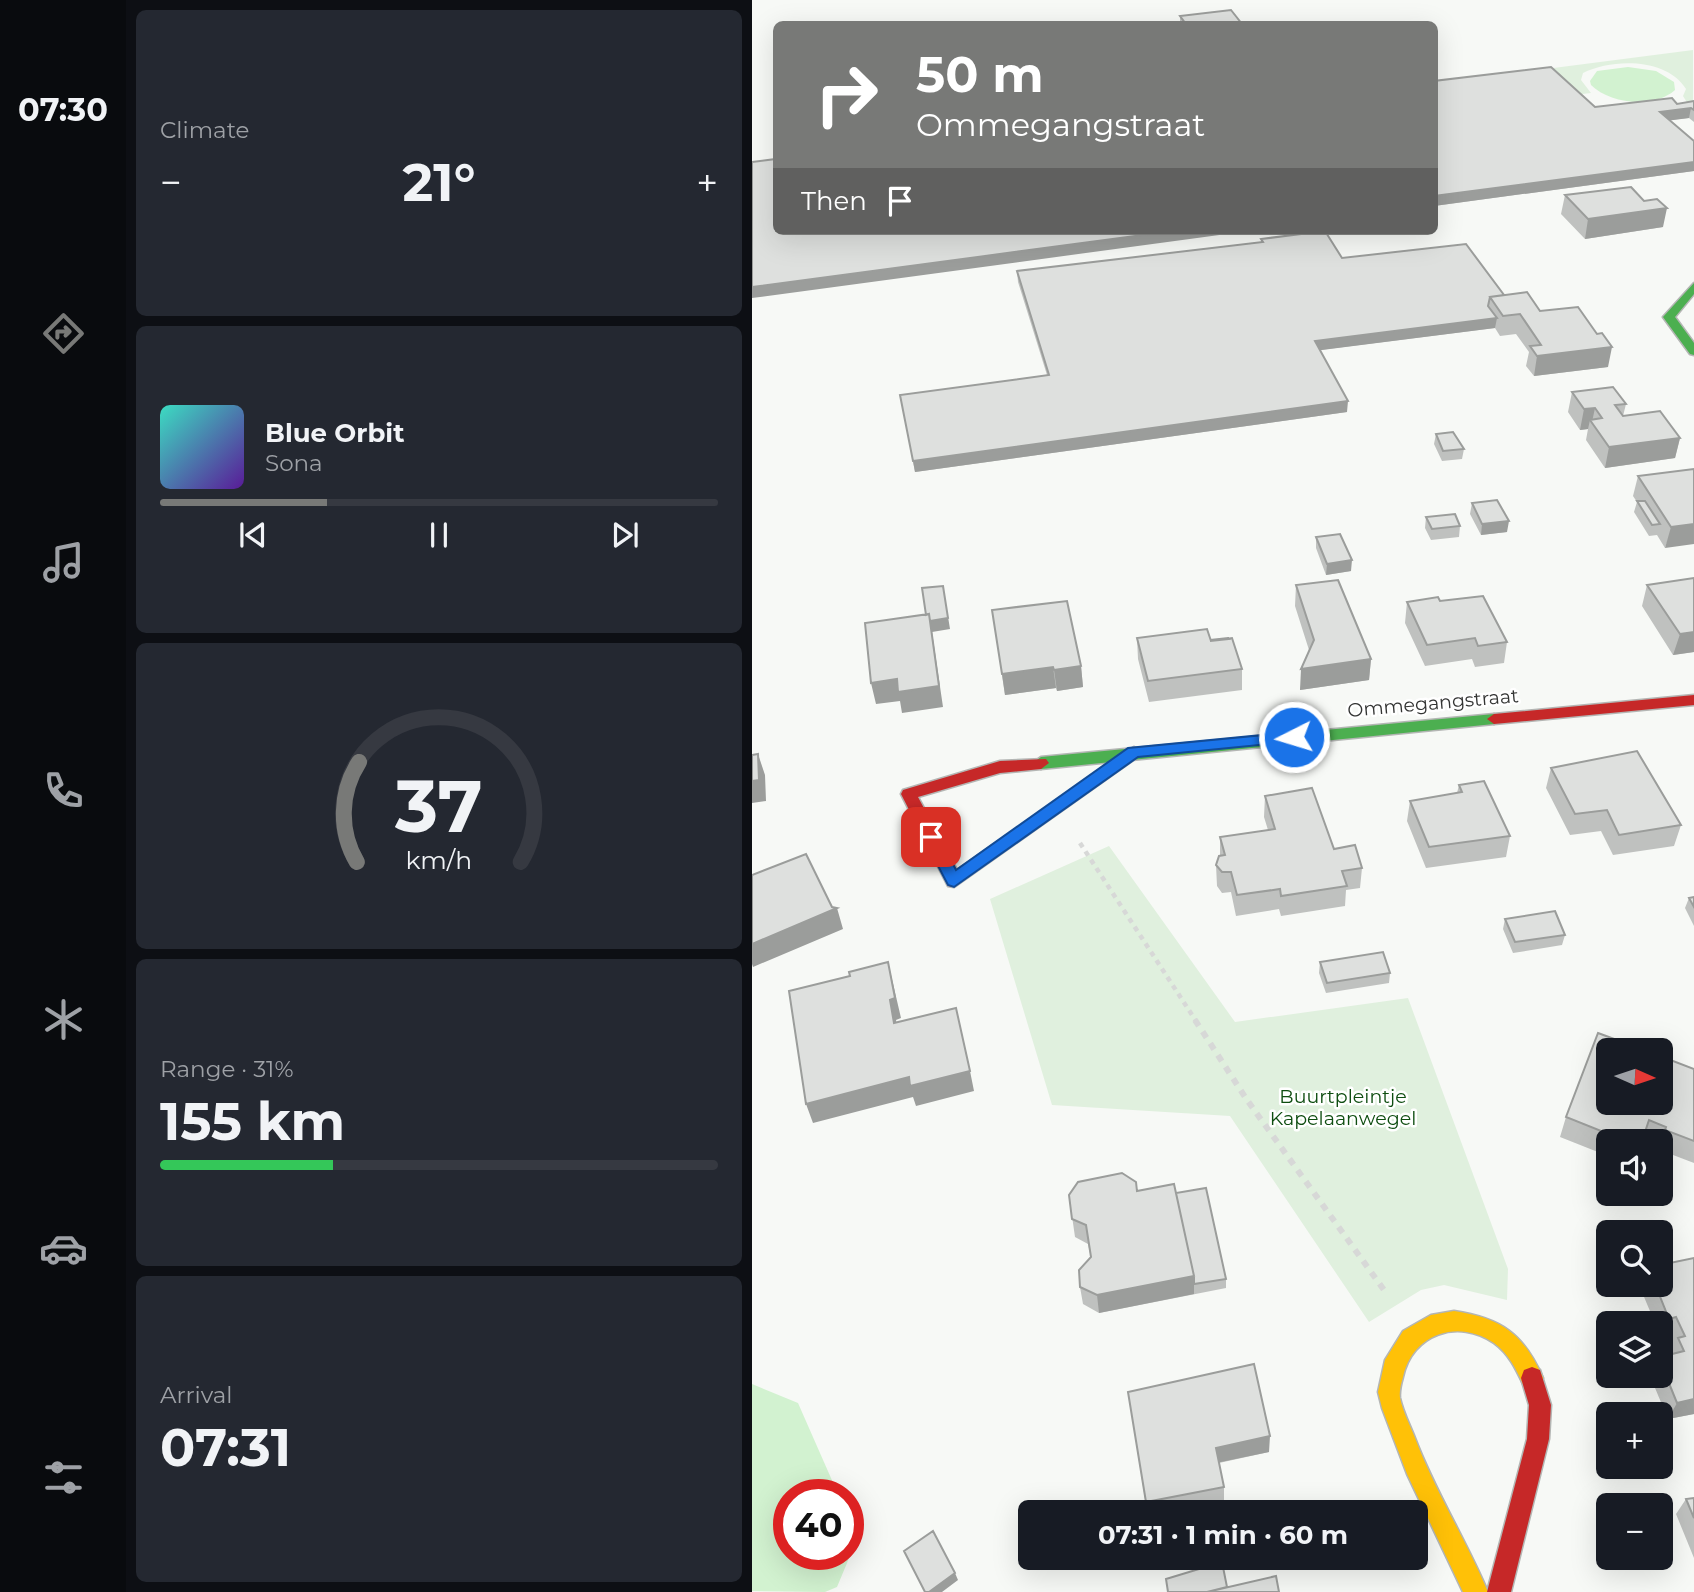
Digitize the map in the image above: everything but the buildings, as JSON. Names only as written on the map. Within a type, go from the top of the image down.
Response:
[{"type":"street","points":[[1694,286],[1668,317],[1694,352]]},
{"type":"street","name":"Ommegangstraat","points":[[1134,752],[954,881],[909,794],[1000,766],[1134,752],[1694,700]]},
{"type":"street","points":[[1476,1592],[1407,1454],[1389,1396],[1391,1368],[1398,1348],[1414,1330],[1445,1320],[1476,1322],[1503,1335],[1524,1358],[1536,1383],[1540,1408],[1536,1452],[1499,1592]]},
{"type":"path","points":[[1057,807],[1247,1100],[1414,1330]]},
{"type":"green space","points":[[1693,50],[1693,103],[1688,104],[1683,96],[1686,89],[1677,79],[1653,66],[1624,63],[1595,68],[1583,73],[1581,80],[1591,93],[1565,96],[1538,70]]},
{"type":"green space","name":"Buurtpleintje Kapelaanwegel","points":[[1109,846],[1235,1022],[1408,998],[1508,1269],[1507,1300],[1444,1285],[1421,1290],[1369,1322],[1230,1116],[1052,1105],[990,899]]},
{"type":"shaded area","points":[[1628,67],[1656,71],[1674,82],[1675,90],[1656,100],[1632,102],[1609,96],[1591,85],[1590,81],[1597,71]]},
{"type":"waterway","points":[[752,1449],[773,1500]]},
{"type":"traffic: fast","points":[[1694,286],[1669,317],[1694,352]]},
{"type":"traffic: fast","points":[[1041,763],[1494,719]]},
{"type":"traffic: slow","points":[[1476,1592],[1424,1488],[1392,1408],[1389,1392],[1396,1360],[1410,1338],[1431,1325],[1454,1321],[1479,1325],[1502,1336],[1520,1354],[1532,1378]]},
{"type":"traffic: jam","points":[[1494,719],[1694,700]]},
{"type":"traffic: jam","points":[[1041,763],[1000,767],[909,794],[954,881],[1134,752]]},
{"type":"traffic: jam","points":[[1499,1592],[1538,1439],[1540,1405],[1532,1378]]},
{"type":"route","points":[[931,837],[954,881],[1134,752],[1294,737]]}]
